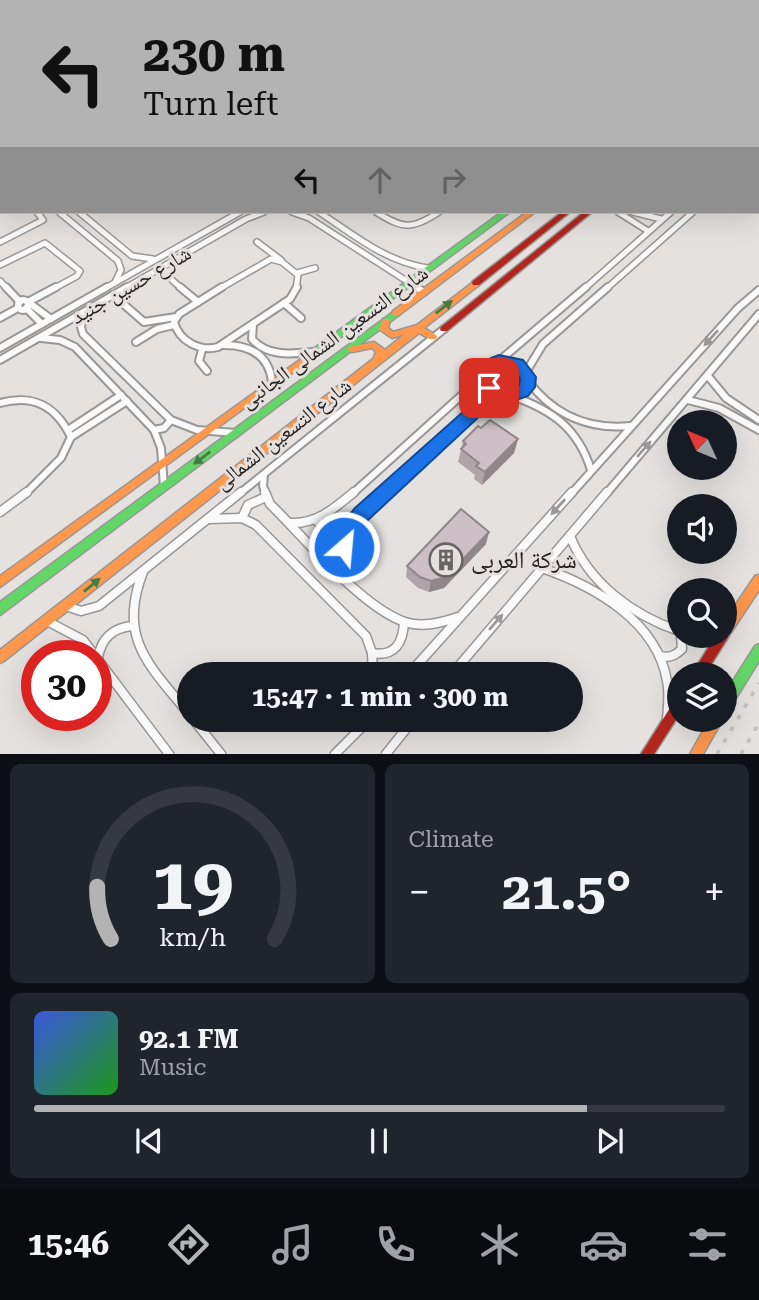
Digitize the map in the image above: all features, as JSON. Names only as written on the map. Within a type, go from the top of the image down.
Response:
[{"type":"main road","name":"شارع التسعين الشمالى الجانبى","points":[[0,582],[503,214]]},
{"type":"main road","name":"شارع التسعين الشمالى","points":[[0,609],[528,214]]},
{"type":"main road","name":"شارع التسعين الشمالى","points":[[0,657],[563,214]]},
{"type":"main road","points":[[444,329],[586,214]]},
{"type":"main road","points":[[386,320],[383,329],[392,335],[417,328],[433,337]]},
{"type":"main road","points":[[344,352],[364,345],[374,345],[381,351],[375,362]]},
{"type":"main road","points":[[737,611],[759,580]]},
{"type":"main road","points":[[737,686],[759,650]]},
{"type":"main road","points":[[647,754],[666,724]]},
{"type":"main road","points":[[696,754],[709,732]]},
{"type":"street","points":[[0,242],[43,220],[39,214]]},
{"type":"street","points":[[61,214],[120,265],[120,274],[114,283]]},
{"type":"street","points":[[81,214],[137,258],[159,258]]},
{"type":"street","name":"شارع حسين جنيد","points":[[0,348],[236,214]]},
{"type":"street","name":"شارع حسين جنيد","points":[[0,360],[259,214]]},
{"type":"street","points":[[298,214],[309,218],[424,292]]},
{"type":"street","points":[[322,214],[394,260],[410,266],[428,268]]},
{"type":"street","points":[[382,214],[396,225],[410,227],[419,225],[436,214]]},
{"type":"street","points":[[623,214],[649,231]]},
{"type":"street","points":[[641,214],[661,219]]},
{"type":"street","points":[[291,523],[301,524],[316,520],[336,508],[483,376],[487,366],[517,348],[668,214]]},
{"type":"street","points":[[526,372],[543,344],[691,214]]},
{"type":"street","points":[[100,246],[112,239]]},
{"type":"street","points":[[257,242],[297,273]]},
{"type":"street","points":[[0,265],[45,243],[80,271],[77,276],[0,318]]},
{"type":"street","points":[[113,295],[144,322],[177,317],[261,263],[271,260],[282,262]]},
{"type":"street","points":[[612,262],[627,270]]},
{"type":"street","points":[[297,273],[315,268]]},
{"type":"street","points":[[222,345],[284,303],[297,288],[297,273]]},
{"type":"street","points":[[172,280],[198,302]]},
{"type":"street","points":[[0,281],[41,324]]},
{"type":"street","points":[[420,662],[738,308],[759,290]]},
{"type":"street","points":[[284,303],[301,318]]},
{"type":"street","points":[[24,304],[51,319]]},
{"type":"street","points":[[84,312],[81,327],[88,339],[172,420],[187,428],[236,433]]},
{"type":"street","points":[[462,662],[759,314]]},
{"type":"street","points":[[174,325],[177,317]]},
{"type":"street","points":[[253,324],[253,341],[268,364],[272,382]]},
{"type":"street","points":[[174,325],[193,346],[202,350],[222,345],[246,346],[262,352],[313,352]]},
{"type":"street","points":[[136,342],[157,329],[174,325]]},
{"type":"street","points":[[66,606],[81,611],[99,606],[444,329]]},
{"type":"street","points":[[39,338],[60,340],[75,347],[153,430],[161,448],[164,486]]},
{"type":"street","points":[[75,347],[88,339]]},
{"type":"street","points":[[246,346],[253,341]]},
{"type":"street","points":[[202,350],[199,361],[207,371]]},
{"type":"street","points":[[499,361],[512,362],[526,372],[528,381],[549,402],[580,421],[601,428],[632,426]]},
{"type":"street","points":[[483,376],[489,388],[542,408],[565,422],[582,444],[591,470]]},
{"type":"street","points":[[708,376],[726,398],[759,420]]},
{"type":"street","points":[[351,582],[344,566],[344,547],[352,526],[361,514],[480,406],[523,391],[528,381]]},
{"type":"street","points":[[0,403],[24,398],[44,401],[70,433]]},
{"type":"street","points":[[0,512],[27,492],[55,464],[66,450],[70,433],[124,398]]},
{"type":"street","points":[[688,400],[719,408],[759,430]]},
{"type":"street","points":[[153,430],[164,428],[172,420]]},
{"type":"street","points":[[265,473],[263,486],[270,504],[373,604],[404,622],[443,622],[460,616]]},
{"type":"street","points":[[242,518],[248,505],[266,496]]},
{"type":"street","points":[[207,520],[242,518],[256,525],[366,636],[372,662]]},
{"type":"street","points":[[316,520],[344,547]]},
{"type":"street","points":[[570,536],[580,560],[594,577],[651,621],[667,628]]},
{"type":"street","points":[[542,568],[565,575],[592,589],[646,634],[660,656],[668,689],[666,724]]},
{"type":"street","points":[[144,570],[133,598],[132,626],[142,656],[177,699]]},
{"type":"street","points":[[47,621],[72,632],[80,640]]},
{"type":"street","points":[[372,653],[386,655],[398,648],[404,636],[404,622]]},
{"type":"street","points":[[105,640],[118,628],[132,626]]},
{"type":"street","points":[[660,656],[669,658],[677,655],[682,648]]},
{"type":"street","points":[[112,676],[169,754]]},
{"type":"street","points":[[203,732],[221,754]]},
{"type":"street","points":[[335,754],[357,732]]},
{"type":"street","points":[[386,754],[404,732]]},
{"type":"building","points":[[490,420],[518,439],[485,472],[476,466],[479,463],[461,449],[466,444],[463,441],[478,426],[481,428]]},
{"type":"building","name":"شركة العربى","points":[[461,509],[489,532],[446,577],[431,581],[420,577],[407,566]]},
{"type":"railway","points":[[717,754],[759,683]]},
{"type":"railway","points":[[741,754],[759,723]]},
{"type":"traffic: fast","points":[[315,352],[503,214]]},
{"type":"traffic: fast","points":[[0,609],[396,313]]},
{"type":"traffic: fast","points":[[737,686],[759,650]]},
{"type":"traffic: slow","points":[[396,313],[528,214]]},
{"type":"traffic: slow","points":[[0,657],[476,283]]},
{"type":"traffic: slow","points":[[386,321],[383,329],[392,335],[417,328],[433,337]]},
{"type":"traffic: slow","points":[[352,349],[374,345],[381,351],[377,359]]},
{"type":"traffic: slow","points":[[0,582],[315,352]]},
{"type":"traffic: slow","points":[[737,613],[759,580]]},
{"type":"traffic: slow","points":[[696,754],[709,732]]},
{"type":"traffic: jam","points":[[476,283],[563,214]]},
{"type":"traffic: jam","points":[[444,329],[586,214]]},
{"type":"traffic: jam","points":[[706,662],[715,648]]},
{"type":"traffic: jam","points":[[647,754],[667,723]]},
{"type":"place","name":"شركة العربى","points":[[446,560]]},
{"type":"route","points":[[344,547],[352,526],[361,514],[480,406],[523,391],[527,387],[528,377],[517,364],[499,361],[484,370],[484,383],[489,388]]}]
